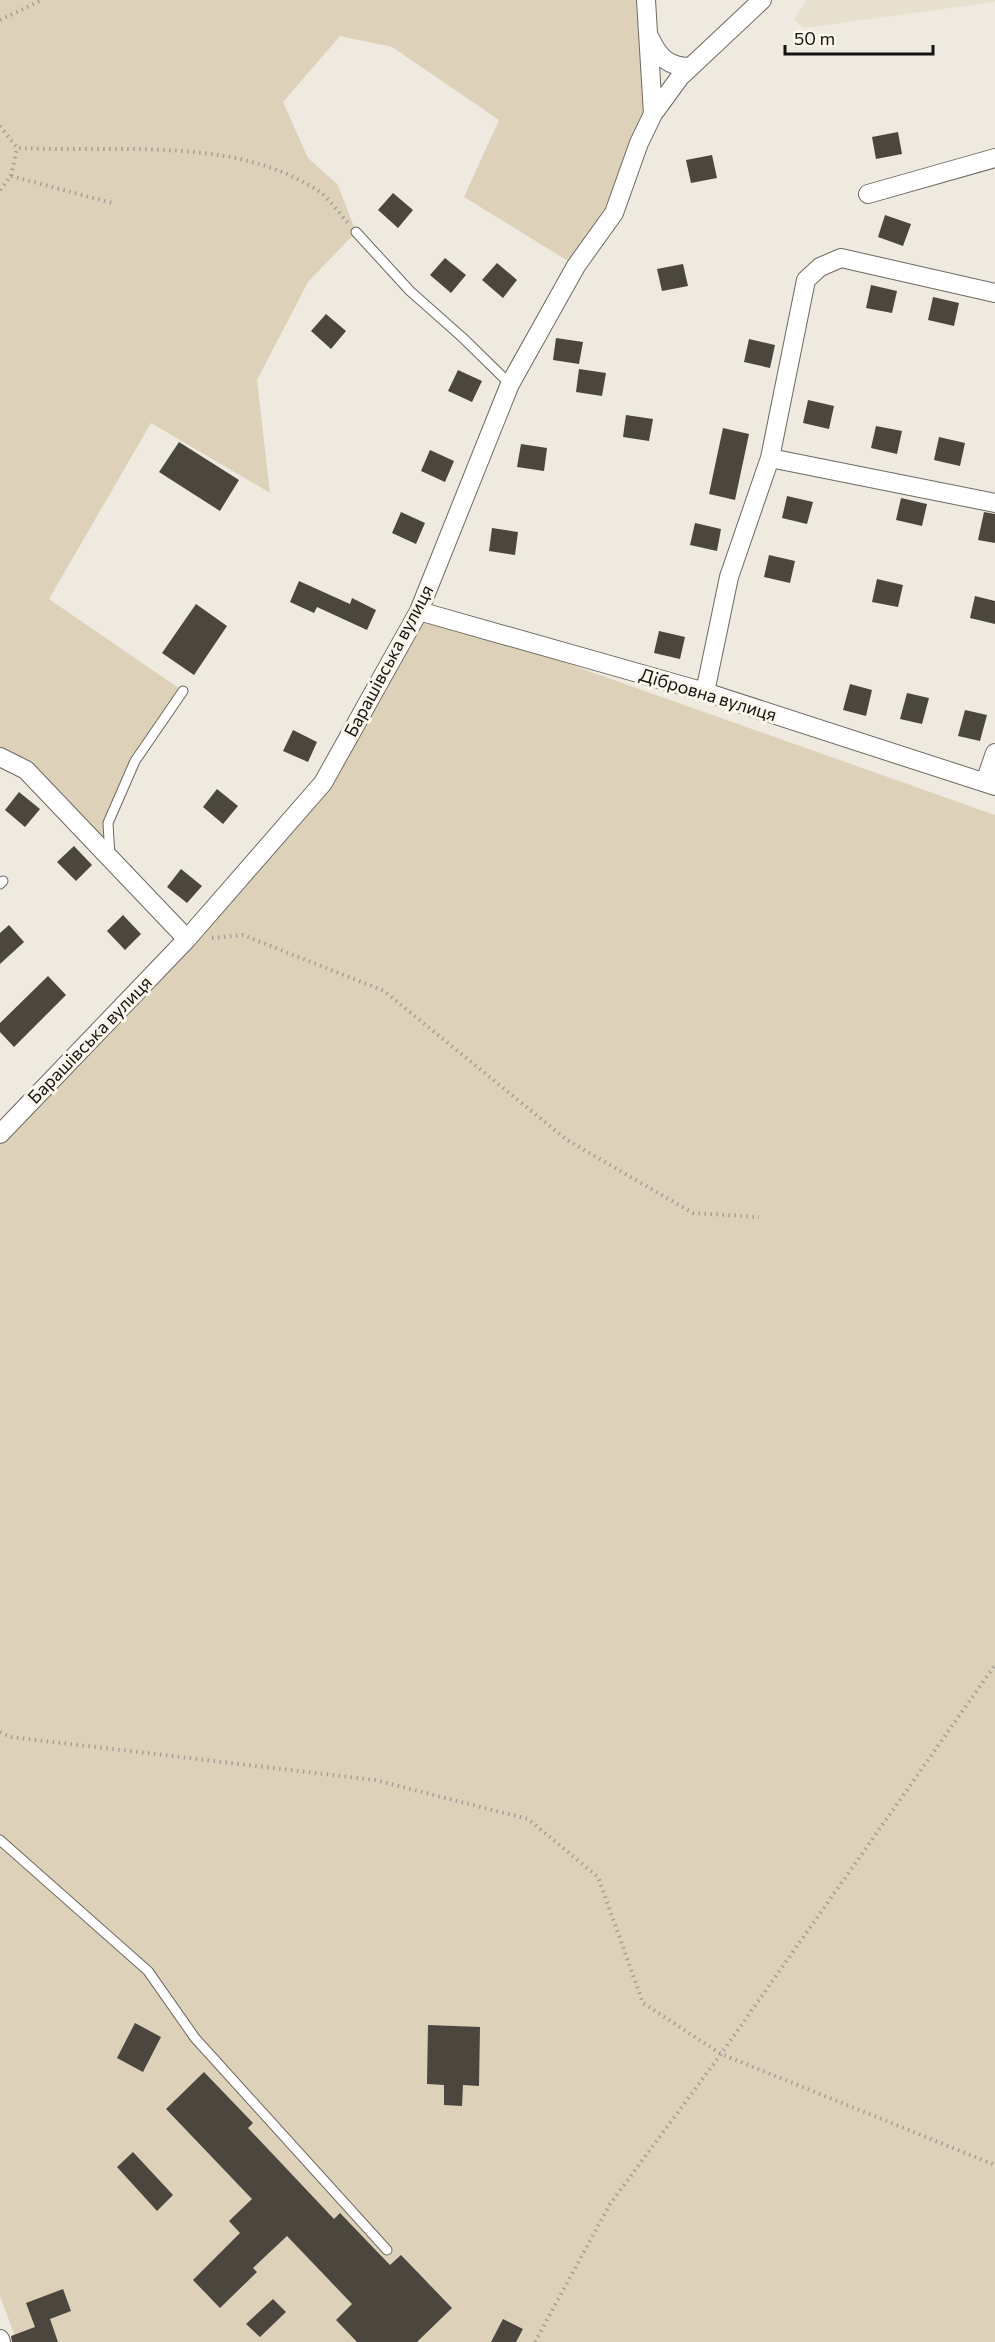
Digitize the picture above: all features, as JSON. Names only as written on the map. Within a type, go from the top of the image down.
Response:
[{"type":"street","name":"Барашівська вулиця","points":[[0,1134],[187,939],[323,783],[419,611],[510,384],[576,266],[614,213],[639,143],[653,114],[646,0]]},
{"type":"street","points":[[653,114],[680,77],[762,0]]},
{"type":"street","points":[[648,31],[654,46],[666,62],[674,67],[691,67]]},
{"type":"street","points":[[867,194],[995,158]]},
{"type":"street","points":[[705,692],[729,577],[770,458],[806,280],[820,267],[841,258],[995,293]]},
{"type":"street","points":[[770,458],[995,503]]},
{"type":"street","name":"Дібровна вулиця","points":[[419,611],[705,692],[990,784]]},
{"type":"street","points":[[990,784],[995,753]]},
{"type":"street","points":[[0,757],[26,770],[187,939]]},
{"type":"lane","points":[[356,231],[410,291],[510,384]]},
{"type":"lane","points":[[110,859],[108,823],[135,761],[183,691]]},
{"type":"lane","points":[[0,1840],[148,1971],[195,2038],[387,2250]]},
{"type":"path","points":[[0,20],[42,0]]},
{"type":"path","points":[[0,126],[17,148],[61,150],[163,148],[212,155],[268,167],[318,191],[356,231]]},
{"type":"path","points":[[0,190],[11,176],[17,148]]},
{"type":"path","points":[[11,176],[112,203]]},
{"type":"path","points":[[187,939],[243,935],[384,991],[567,1140],[693,1213],[759,1217]]},
{"type":"path","points":[[535,2342],[610,2204],[721,2054],[995,1665]]},
{"type":"path","points":[[0,1732],[22,1738],[375,1780],[528,1818],[598,1878],[644,2003],[721,2054],[995,2165]]},
{"type":"shaded area","points":[[0,0],[646,0],[653,114],[614,213],[576,266],[464,197],[499,120],[392,47],[340,36],[283,102],[308,158],[338,185],[356,232],[308,282],[257,380],[270,493],[151,423],[49,599],[183,691],[135,761],[108,823],[110,859],[0,757]]},
{"type":"shaded area","points":[[806,0],[995,0],[995,2],[804,28],[794,20]]},
{"type":"shaded area","points":[[419,611],[995,815],[995,2342],[17,2342],[0,2296],[0,1142],[323,783]]},
{"type":"building","points":[[898,132],[902,154],[876,159],[872,137]]},
{"type":"building","points":[[712,155],[717,178],[691,183],[686,160]]},
{"type":"building","points":[[393,193],[413,210],[398,228],[378,210]]},
{"type":"building","points":[[885,215],[911,224],[903,246],[878,237]]},
{"type":"building","points":[[445,258],[466,275],[451,293],[430,275]]},
{"type":"building","points":[[497,263],[517,280],[503,298],[482,280]]},
{"type":"building","points":[[683,264],[688,286],[662,291],[657,269]]},
{"type":"building","points":[[871,285],[897,291],[892,313],[866,308]]},
{"type":"building","points":[[933,297],[959,303],[954,326],[928,320]]},
{"type":"building","points":[[326,314],[346,331],[331,349],[311,331]]},
{"type":"building","points":[[556,338],[583,342],[579,364],[553,360]]},
{"type":"building","points":[[749,339],[775,345],[770,368],[744,362]]},
{"type":"building","points":[[579,369],[606,373],[602,396],[576,392]]},
{"type":"building","points":[[458,370],[482,381],[472,402],[448,391]]},
{"type":"building","points":[[808,400],[834,406],[829,429],[803,423]]},
{"type":"building","points":[[626,415],[653,419],[649,441],[623,437]]},
{"type":"building","points":[[876,426],[902,431],[897,454],[871,448]]},
{"type":"building","points":[[723,428],[749,434],[735,500],[709,494]]},
{"type":"building","points":[[939,437],[965,443],[960,466],[934,460]]},
{"type":"building","points":[[179,442],[239,480],[220,511],[159,472]]},
{"type":"building","points":[[521,444],[547,448],[544,471],[517,467]]},
{"type":"building","points":[[430,450],[454,461],[445,482],[421,471]]},
{"type":"building","points":[[787,496],[813,502],[807,524],[782,518]]},
{"type":"building","points":[[901,498],[927,504],[922,526],[896,520]]},
{"type":"building","points":[[401,512],[425,523],[416,544],[392,533]]},
{"type":"building","points":[[984,512],[995,514],[995,543],[978,540]]},
{"type":"building","points":[[695,523],[721,529],[717,551],[690,545]]},
{"type":"building","points":[[492,528],[518,532],[515,555],[489,551]]},
{"type":"building","points":[[769,555],[795,561],[790,583],[764,577]]},
{"type":"building","points":[[877,579],[903,585],[898,607],[872,602]]},
{"type":"building","points":[[299,581],[350,604],[352,598],[376,610],[367,630],[317,607],[314,613],[290,602]]},
{"type":"building","points":[[975,596],[995,601],[995,624],[970,618]]},
{"type":"building","points":[[196,604],[227,626],[194,675],[162,653]]},
{"type":"building","points":[[659,631],[685,637],[680,659],[654,653]]},
{"type":"building","points":[[850,684],[872,690],[866,716],[843,710]]},
{"type":"building","points":[[907,693],[929,698],[922,724],[900,719]]},
{"type":"building","points":[[965,710],[987,715],[980,741],[958,736]]},
{"type":"building","points":[[293,730],[317,742],[308,762],[283,751]]},
{"type":"building","points":[[217,789],[238,806],[223,824],[203,807]]},
{"type":"building","points":[[19,792],[40,809],[25,827],[5,810]]},
{"type":"building","points":[[74,846],[92,865],[76,881],[57,862]]},
{"type":"building","points":[[181,869],[202,886],[187,903],[167,887]]},
{"type":"building","points":[[123,915],[141,934],[125,950],[107,931]]},
{"type":"building","points":[[9,925],[24,942],[0,964],[0,933]]},
{"type":"building","points":[[48,976],[66,995],[14,1047],[0,1032],[0,1023]]},
{"type":"building","points":[[135,2023],[161,2037],[143,2072],[117,2058]]},
{"type":"building","points":[[428,2025],[480,2027],[479,2086],[463,2085],[462,2106],[444,2105],[444,2085],[427,2084]]},
{"type":"building","points":[[204,2072],[253,2123],[248,2128],[334,2219],[340,2213],[390,2265],[401,2255],[452,2308],[417,2342],[357,2342],[336,2320],[352,2304],[287,2236],[253,2268],[257,2272],[220,2308],[193,2280],[240,2233],[229,2221],[252,2199],[166,2109]]},
{"type":"building","points":[[133,2152],[173,2195],[157,2211],[117,2167]]},
{"type":"building","points":[[63,2289],[71,2311],[50,2319],[58,2342],[12,2342],[11,2336],[35,2327],[26,2303]]},
{"type":"building","points":[[273,2299],[286,2312],[260,2337],[246,2324]]},
{"type":"building","points":[[503,2319],[523,2329],[516,2342],[491,2342]]}]
